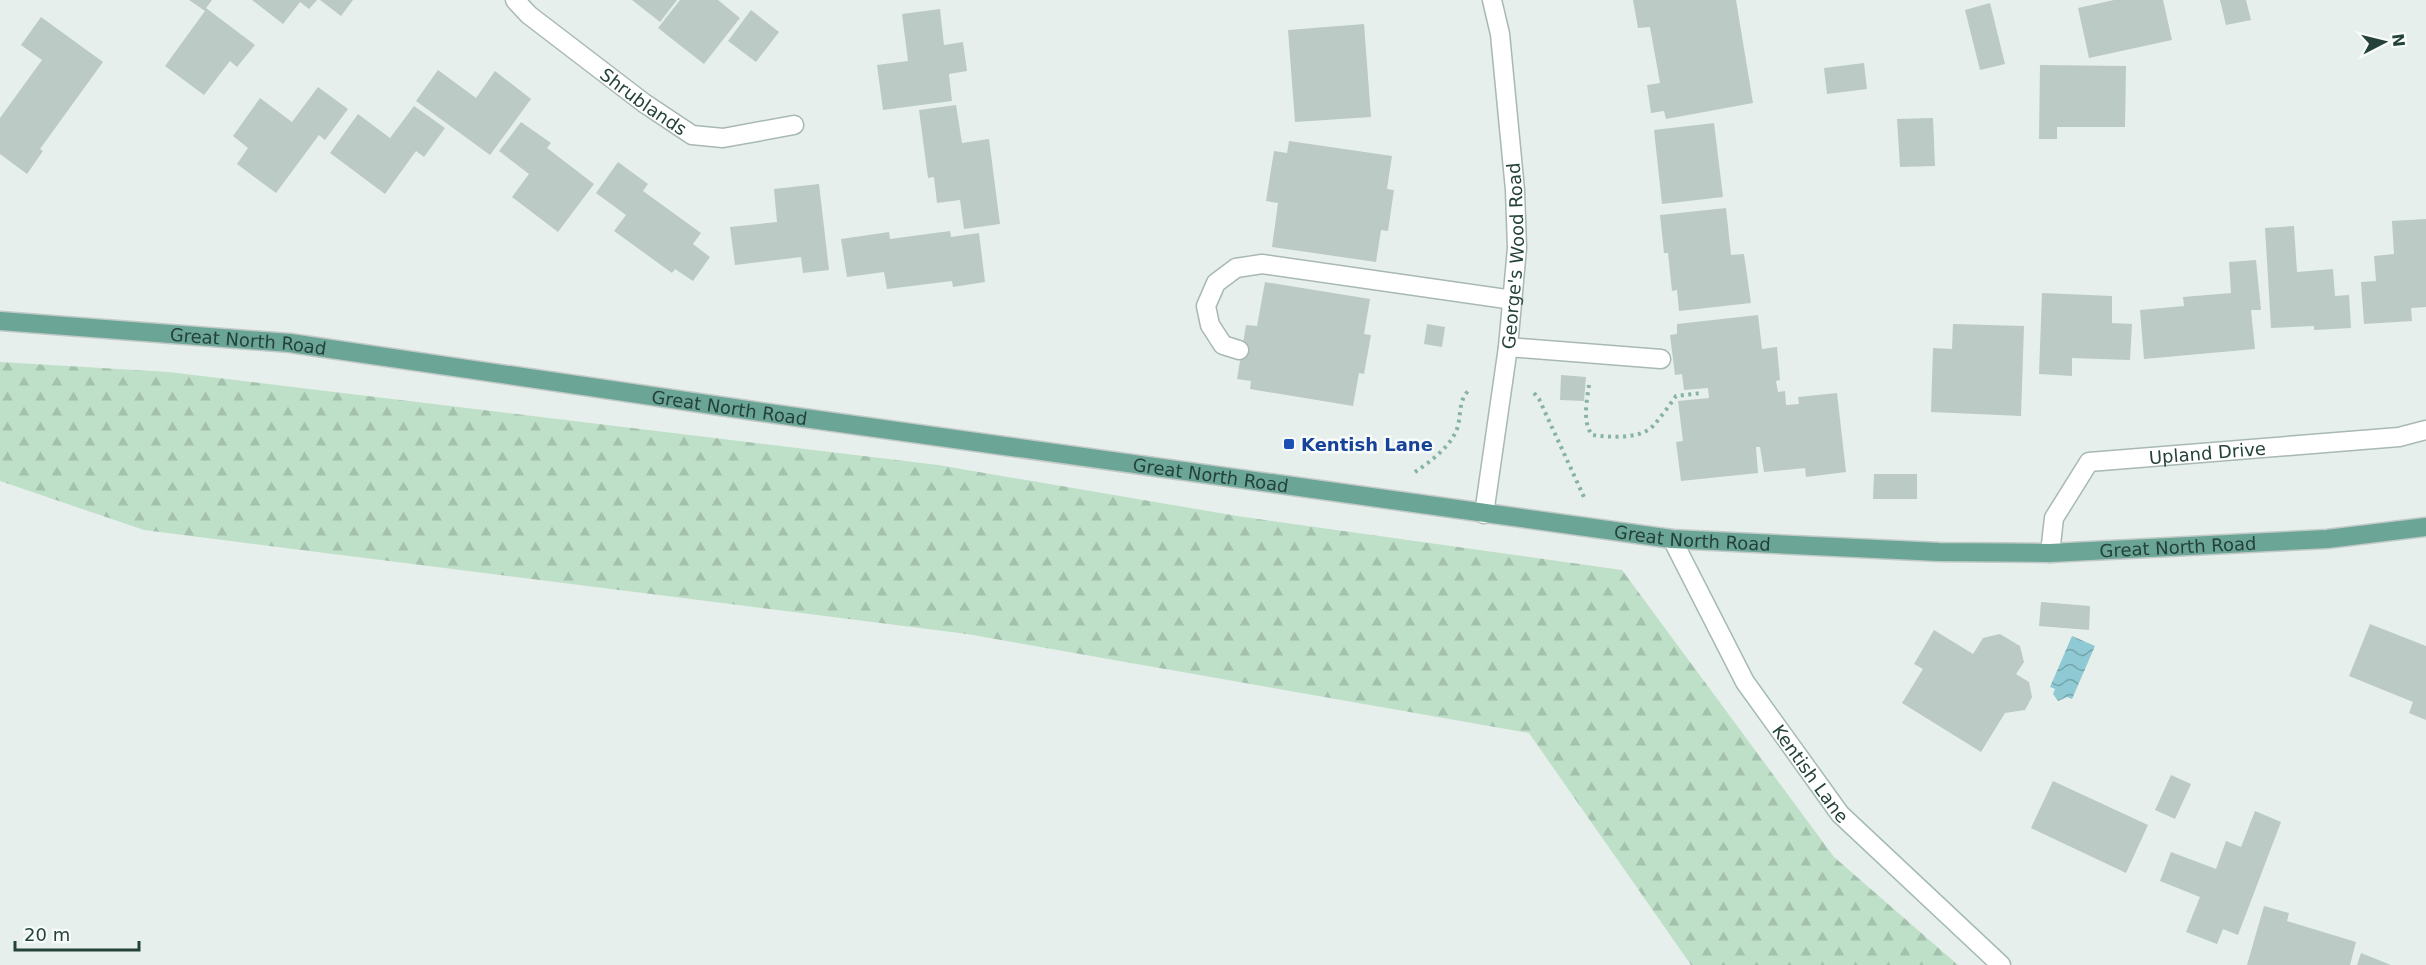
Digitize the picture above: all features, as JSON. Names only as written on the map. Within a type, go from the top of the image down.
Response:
[{"type":"main road","name":"Great North Road","points":[[0,321],[290,343],[766,413],[1672,539],[1939,552],[2049,554],[2327,539],[2426,527]]},
{"type":"street","name":"Shrublands","points":[[515,0],[529,15],[644,103],[692,135],[723,138],[794,125]]},
{"type":"street","name":"George's Wood Road","points":[[1484,514],[1508,347],[1517,248],[1515,190],[1500,34],[1492,0]]},
{"type":"street","points":[[1239,350],[1223,345],[1210,325],[1206,306],[1216,284],[1236,267],[1262,264],[1513,300]]},
{"type":"street","points":[[1508,347],[1661,359]]},
{"type":"street","name":"Upland Drive","points":[[2049,554],[2054,518],[2089,462],[2399,436],[2426,430]]},
{"type":"street","name":"Kentish Lane","points":[[1672,539],[1745,682],[1840,814],[2001,965]]},
{"type":"path","points":[[1589,380],[1586,422],[1592,435],[1609,437],[1640,434],[1651,428],[1676,396],[1701,393]]},
{"type":"path","points":[[1377,499],[1428,464],[1446,447],[1457,429],[1462,397],[1470,389]]},
{"type":"path","points":[[1531,390],[1539,399],[1598,529]]},
{"type":"green space","points":[[0,362],[169,372],[938,465],[1237,516],[1622,570],[1834,857],[1958,965],[1691,965],[1529,733],[967,634],[144,530],[0,481]]},
{"type":"water","points":[[2072,636],[2095,646],[2072,699],[2067,697],[2058,701],[2053,694],[2055,689],[2050,687]]},
{"type":"building","points":[[189,0],[212,0],[206,8],[255,45],[237,67],[230,61],[204,95],[165,66],[205,11]]},
{"type":"building","points":[[252,0],[317,0],[309,9],[300,2],[283,24]]},
{"type":"building","points":[[320,0],[353,0],[341,16]]},
{"type":"building","points":[[632,0],[677,0],[660,22]]},
{"type":"building","points":[[680,0],[718,0],[740,18],[704,64],[658,28]]},
{"type":"building","points":[[1633,0],[1736,0],[1753,103],[1666,119],[1664,111],[1651,113],[1647,85],[1660,83],[1650,27],[1638,28]]},
{"type":"building","points":[[2114,0],[2163,0],[2172,40],[2089,58],[2078,8]]},
{"type":"building","points":[[2220,0],[2246,0],[2251,20],[2226,25]]},
{"type":"building","points":[[1990,3],[2005,64],[1980,70],[1965,10]]},
{"type":"building","points":[[940,9],[944,45],[963,42],[967,71],[949,74],[952,101],[883,110],[877,65],[908,61],[902,14]]},
{"type":"building","points":[[751,10],[779,32],[756,62],[728,41]]},
{"type":"building","points":[[41,17],[103,62],[40,149],[43,151],[27,174],[0,154],[0,118],[42,60],[21,45]]},
{"type":"building","points":[[1364,24],[1371,117],[1295,122],[1288,30]]},
{"type":"building","points":[[1864,63],[1867,89],[1827,94],[1824,68]]},
{"type":"building","points":[[2040,65],[2126,66],[2125,127],[2057,127],[2057,139],[2039,139]]},
{"type":"building","points":[[438,70],[476,98],[495,71],[531,99],[490,155],[416,101]]},
{"type":"building","points":[[318,87],[348,109],[325,140],[319,135],[276,193],[237,164],[248,148],[233,136],[260,98],[292,122]]},
{"type":"building","points":[[956,105],[962,143],[989,139],[1000,224],[964,229],[960,200],[937,203],[934,177],[928,178],[919,110]]},
{"type":"building","points":[[414,106],[445,128],[424,157],[416,151],[385,194],[330,153],[358,114],[390,138]]},
{"type":"building","points":[[1933,118],[1935,166],[1900,167],[1897,119]]},
{"type":"building","points":[[521,122],[551,143],[547,148],[594,184],[558,232],[512,197],[529,174],[499,151]]},
{"type":"building","points":[[1714,123],[1723,197],[1662,204],[1654,130]]},
{"type":"building","points":[[1289,141],[1392,156],[1387,189],[1394,190],[1388,231],[1381,230],[1376,262],[1272,247],[1278,203],[1266,201],[1274,151],[1287,153]]},
{"type":"building","points":[[618,162],[648,184],[643,191],[701,233],[693,244],[710,257],[693,281],[675,269],[672,273],[614,231],[626,215],[596,193]]},
{"type":"building","points":[[819,184],[829,270],[803,273],[801,257],[735,265],[730,227],[777,222],[774,189]]},
{"type":"building","points":[[1726,208],[1731,255],[1744,254],[1751,303],[1679,311],[1677,290],[1672,291],[1668,253],[1664,253],[1660,215]]},
{"type":"building","points":[[2426,219],[2426,307],[2411,308],[2412,321],[2364,324],[2361,282],[2376,281],[2374,256],[2394,254],[2392,221]]},
{"type":"building","points":[[2294,226],[2297,272],[2333,269],[2335,296],[2349,295],[2351,328],[2314,330],[2314,326],[2271,328],[2265,228]]},
{"type":"building","points":[[950,231],[951,237],[979,233],[985,282],[953,287],[952,281],[887,289],[884,272],[847,277],[841,239],[889,232],[890,239]]},
{"type":"building","points":[[2256,260],[2261,310],[2251,310],[2255,349],[2144,359],[2140,310],[2184,306],[2183,297],[2231,293],[2229,262]]},
{"type":"building","points":[[1265,282],[1370,299],[1364,334],[1371,335],[1364,374],[1359,373],[1353,406],[1250,389],[1251,381],[1237,379],[1246,325],[1257,326]]},
{"type":"building","points":[[2042,293],[2112,296],[2112,323],[2132,324],[2130,360],[2072,358],[2072,376],[2039,374]]},
{"type":"building","points":[[1758,315],[1762,349],[1777,347],[1780,380],[1776,381],[1778,392],[1785,391],[1786,405],[1799,404],[1798,397],[1837,393],[1846,472],[1806,477],[1805,468],[1764,472],[1760,447],[1756,447],[1758,473],[1681,481],[1676,442],[1683,441],[1678,401],[1709,398],[1708,388],[1684,390],[1682,374],[1675,375],[1670,335],[1677,334],[1677,324]]},
{"type":"building","points":[[1427,324],[1445,327],[1442,347],[1424,344]]},
{"type":"building","points":[[1953,324],[2024,326],[2021,416],[1931,412],[1933,348],[1952,349]]},
{"type":"building","points":[[1561,375],[1586,377],[1584,401],[1560,400]]},
{"type":"building","points":[[1874,474],[1917,474],[1917,499],[1873,499]]},
{"type":"building","points":[[2041,602],[2090,606],[2089,630],[2039,626]]},
{"type":"building","points":[[2370,624],[2426,646],[2426,720],[2409,713],[2413,702],[2349,676]]},
{"type":"building","points":[[1934,630],[1973,654],[1983,638],[2000,634],[2020,646],[2024,662],[2016,674],[2029,682],[2032,697],[2025,710],[2005,713],[1981,752],[1902,703],[1923,669],[1914,664]]},
{"type":"building","points":[[2171,775],[2191,784],[2175,819],[2155,810]]},
{"type":"building","points":[[2053,781],[2148,825],[2126,873],[2031,828]]},
{"type":"building","points":[[2255,811],[2281,822],[2238,935],[2223,929],[2217,944],[2186,932],[2200,897],[2160,881],[2171,852],[2216,869],[2226,841],[2241,847]]},
{"type":"building","points":[[2264,906],[2289,913],[2287,921],[2356,942],[2350,965],[2247,965]]},
{"type":"building","points":[[2361,953],[2391,965],[2357,965]]},
{"type":"place","name":"Kentish Lane","points":[[1289,444]]}]
